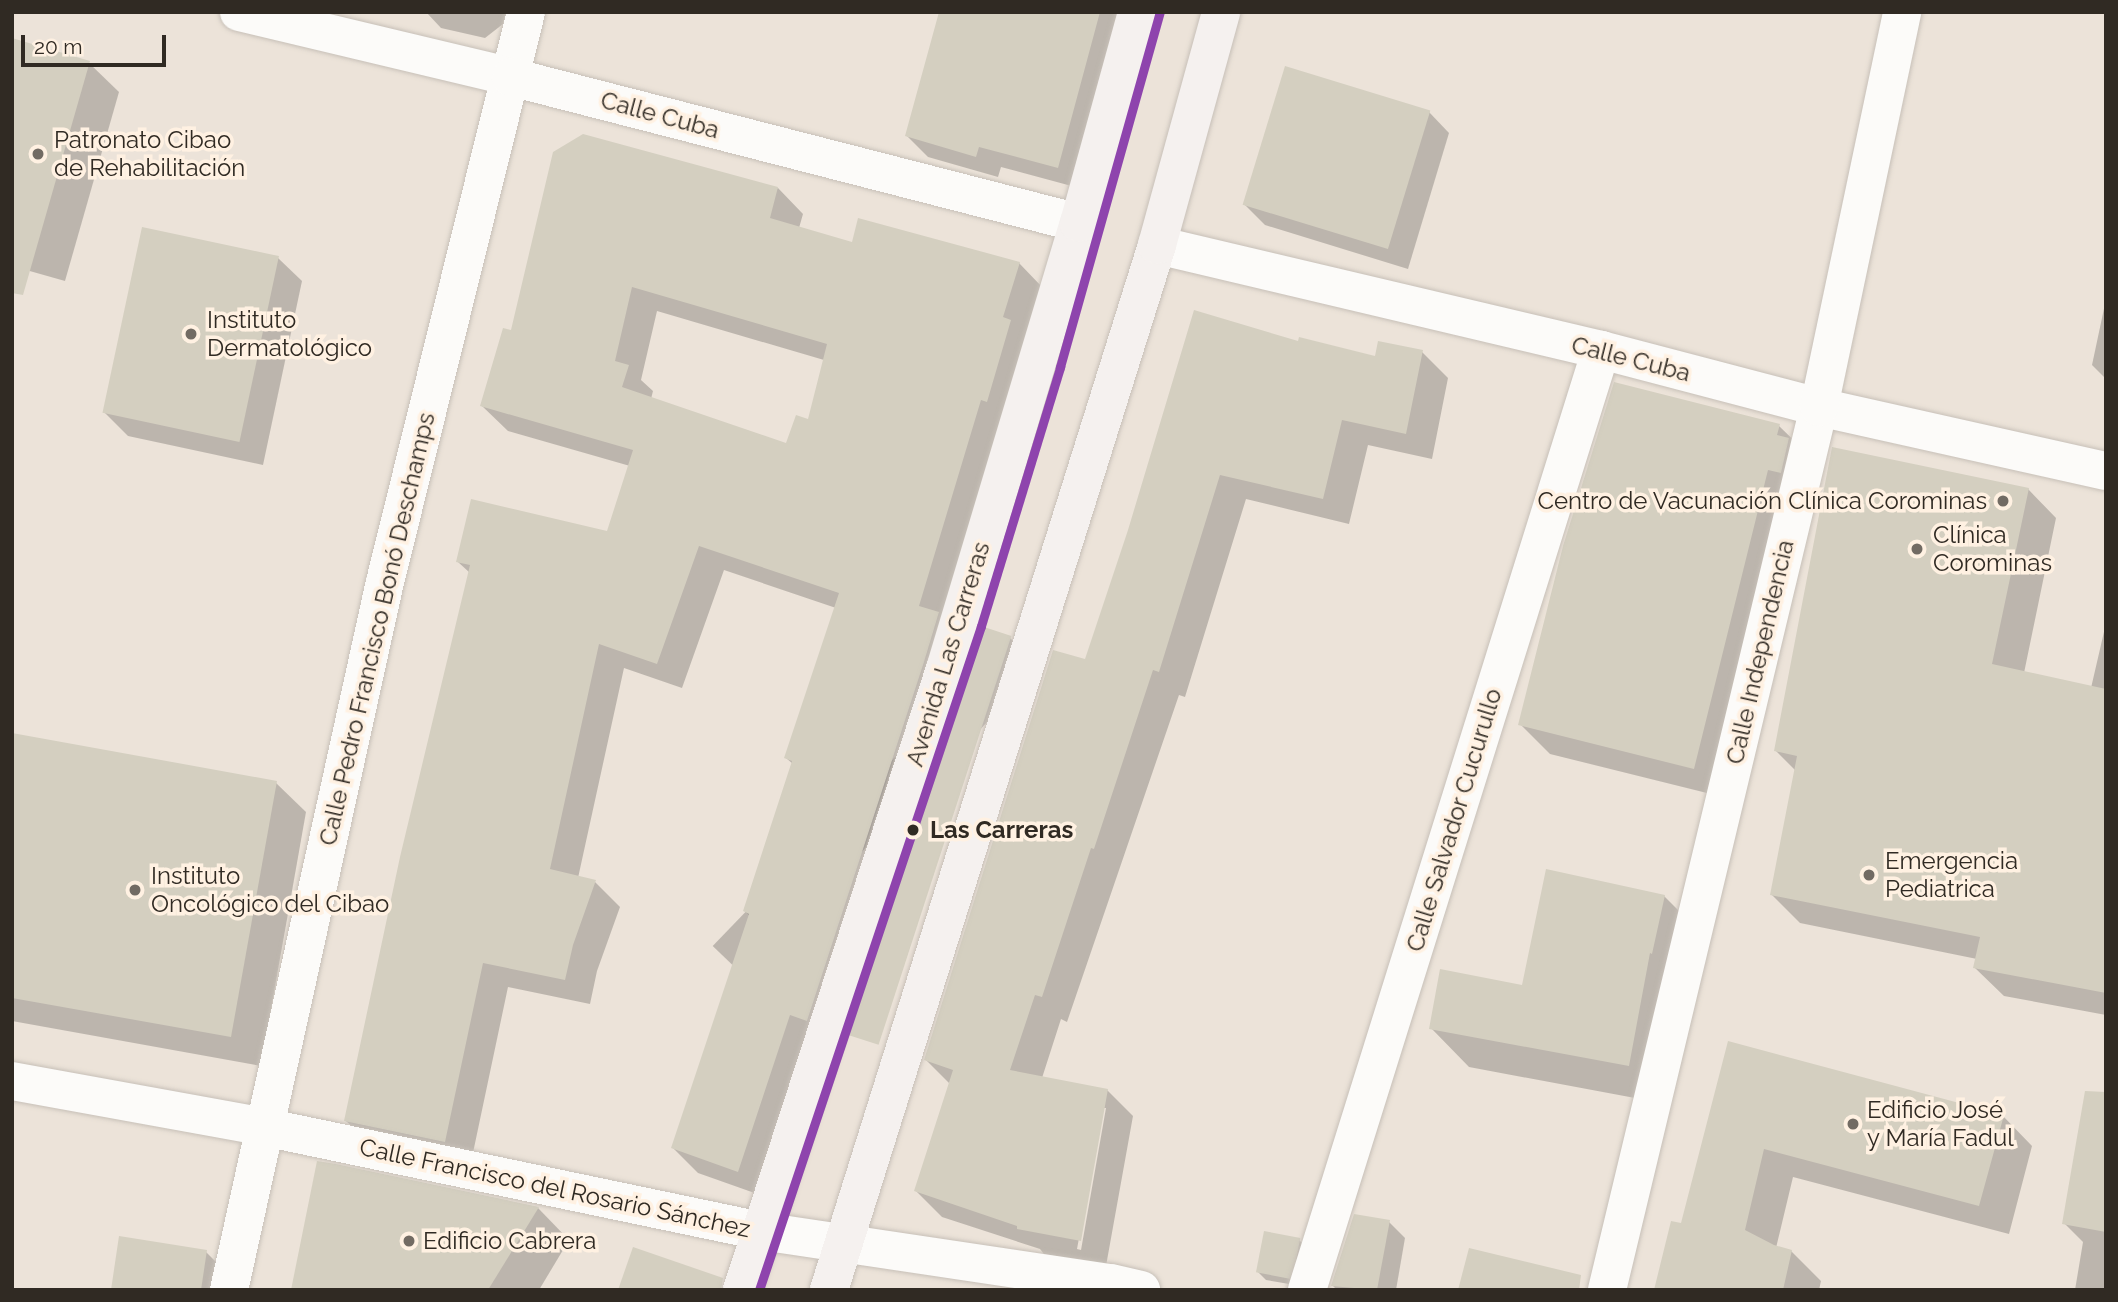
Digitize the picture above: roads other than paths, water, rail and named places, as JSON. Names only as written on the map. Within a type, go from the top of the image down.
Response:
[{"type":"main road","name":"Avenida Las Carreras","points":[[743,1290],[945,669],[1079,223],[1137,12]]},
{"type":"main road","points":[[829,1290],[1157,244],[1221,12]]},
{"type":"street","name":"Calle Cuba","points":[[239,12],[511,76],[1079,223]]},
{"type":"street","name":"Calle Pedro Francisco Bonó Deschamps","points":[[229,1290],[384,586],[526,12]]},
{"type":"street","name":"Calle Independencia","points":[[1607,1290],[1819,407],[1902,12]]},
{"type":"street","name":"Calle Cuba","points":[[1157,244],[1601,350],[1819,407],[2106,471]]},
{"type":"street","name":"Calle Salvador Cucurullo","points":[[1307,1290],[1601,350]]},
{"type":"street","name":"Calle Francisco del Rosario Sánchez","points":[[12,1081],[264,1127],[761,1231],[1120,1287]]},
{"type":"place","name":"Patronato Cibao de Rehabilitación","points":[[38,154]]},
{"type":"place","name":"Instituto Dermatológico","points":[[191,334]]},
{"type":"place","name":"Centro de Vacunación Clínica Corominas","points":[[2003,501]]},
{"type":"place","name":"Clínica Corominas","points":[[1917,549]]},
{"type":"place","name":"Las Carreras","points":[[913,830]]},
{"type":"place","name":"Emergencia Pediatrica","points":[[1869,875]]},
{"type":"place","name":"Instituto Oncológico del Cibao","points":[[135,890]]},
{"type":"place","name":"Edificio José y María Fadul","points":[[1853,1124]]},
{"type":"place","name":"Edificio Cabrera","points":[[409,1241]]}]
